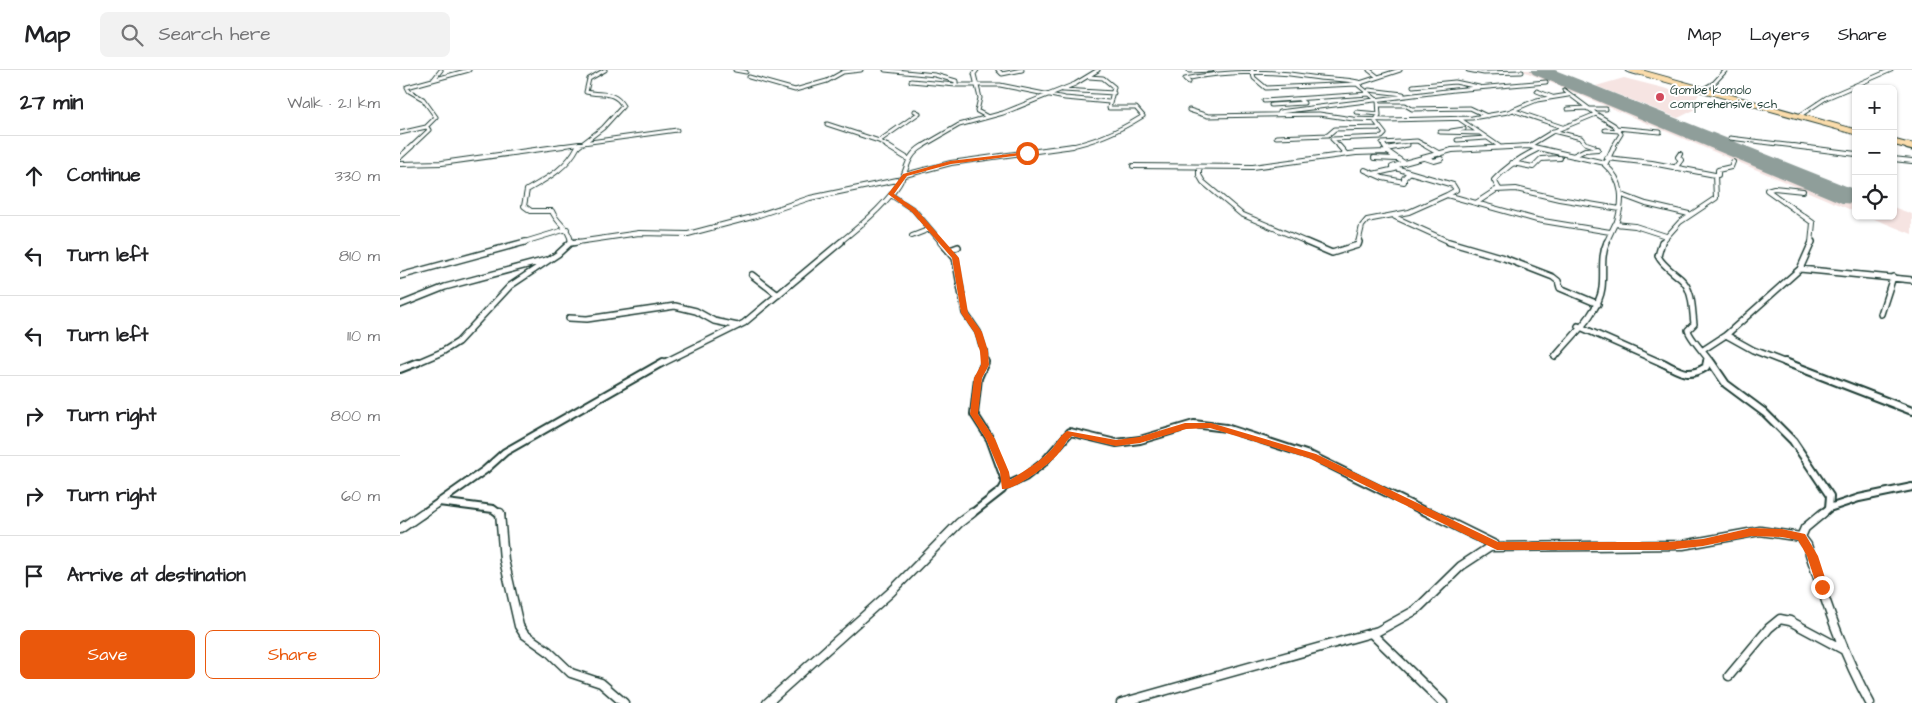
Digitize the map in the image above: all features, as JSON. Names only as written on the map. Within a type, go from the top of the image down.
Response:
[{"type":"highway","points":[[1632,70],[1852,132]]},
{"type":"highway","points":[[1897,144],[1912,148]]},
{"type":"street","points":[[434,79],[441,70]]},
{"type":"street","points":[[403,87],[469,70]]},
{"type":"street","points":[[571,243],[567,229],[554,219],[552,211],[531,211],[523,205],[527,190],[556,173],[573,156],[579,145],[602,128],[623,106],[621,99],[616,95],[586,92],[589,79],[605,70]]},
{"type":"street","points":[[735,70],[746,72]]},
{"type":"street","points":[[749,77],[797,90],[827,82],[844,72],[861,70]]},
{"type":"street","points":[[885,70],[935,75],[956,81],[956,85]]},
{"type":"street","points":[[977,70],[974,74],[980,98],[977,112],[988,117]]},
{"type":"street","points":[[998,70],[1003,74],[1022,70]]},
{"type":"street","points":[[400,529],[485,470],[505,452],[537,432],[660,364],[738,326],[758,313],[866,222],[904,177],[908,159],[926,143],[959,125],[988,117],[1060,90],[1098,70]]},
{"type":"street","points":[[1189,71],[1212,70]]},
{"type":"street","points":[[1189,82],[1185,79],[1224,71],[1286,70],[1308,74],[1311,77],[1349,79],[1362,83]]},
{"type":"street","points":[[1368,70],[1378,77]]},
{"type":"street","points":[[1252,71],[1256,80],[1266,88],[1304,84],[1310,87],[1356,84],[1400,70]]},
{"type":"street","points":[[1468,70],[1484,73],[1522,72]]},
{"type":"street","points":[[1627,70],[1852,132]]},
{"type":"street","points":[[1702,90],[1714,83],[1726,70]]},
{"type":"street","points":[[1879,70],[1890,71]]},
{"type":"street","points":[[1800,116],[1826,98],[1890,71]]},
{"type":"street","points":[[400,369],[429,358],[464,338],[509,286],[529,271],[555,258],[571,243],[639,233],[688,234],[756,216],[810,198],[888,184],[950,163],[1076,145],[1102,137],[1143,116],[1136,108],[1109,108],[1114,88],[1104,78],[1087,76]]},
{"type":"street","points":[[911,81],[956,85],[1000,85],[1109,102]]},
{"type":"street","points":[[1423,87],[1456,81],[1484,87]]},
{"type":"street","points":[[1280,112],[1410,96],[1413,94],[1546,82]]},
{"type":"street","points":[[1475,85],[1492,83]]},
{"type":"street","points":[[1276,137],[1328,135],[1335,139],[1382,137],[1385,134],[1375,121],[1379,114],[1377,100],[1369,92],[1356,84]]},
{"type":"street","points":[[400,132],[427,127],[434,122],[436,115],[422,98],[408,90],[409,86]]},
{"type":"street","points":[[1414,87],[1431,87]]},
{"type":"street","points":[[1423,87],[1428,93]]},
{"type":"street","points":[[1060,90],[1114,92]]},
{"type":"street","points":[[1264,101],[1389,90],[1420,98]]},
{"type":"street","points":[[1564,90],[1568,95],[1617,129],[1621,136],[1605,163]]},
{"type":"street","points":[[1537,91],[1552,97]]},
{"type":"street","points":[[1285,114],[1316,114],[1353,119],[1458,118],[1515,111],[1526,105],[1552,97],[1568,95]]},
{"type":"street","points":[[1271,105],[1304,103],[1299,99]]},
{"type":"street","points":[[1526,105],[1522,102],[1528,100]]},
{"type":"street","points":[[1379,106],[1405,105],[1412,109],[1470,108],[1486,116]]},
{"type":"street","points":[[1529,146],[1553,131],[1606,109],[1567,109]]},
{"type":"street","points":[[1189,110],[1208,116],[1249,114],[1290,116],[1316,114]]},
{"type":"street","points":[[879,141],[919,113],[915,111]]},
{"type":"street","points":[[1515,111],[1562,127]]},
{"type":"street","points":[[1356,112],[1379,114]]},
{"type":"street","points":[[1458,118],[1488,137],[1486,138]]},
{"type":"street","points":[[827,124],[879,141],[908,159]]},
{"type":"street","points":[[400,157],[430,130],[427,127]]},
{"type":"street","points":[[1328,135],[1335,130],[1380,128]]},
{"type":"street","points":[[1434,132],[1464,129]]},
{"type":"street","points":[[400,164],[442,163],[677,130]]},
{"type":"street","points":[[1605,130],[1660,132]]},
{"type":"street","points":[[1553,131],[1581,138],[1587,144],[1594,146]]},
{"type":"street","points":[[1440,132],[1451,134],[1480,132]]},
{"type":"street","points":[[1457,140],[1486,138],[1501,147]]},
{"type":"street","points":[[1730,138],[1852,153]]},
{"type":"street","points":[[1335,139],[1332,140],[1346,154]]},
{"type":"street","points":[[1404,163],[1387,151],[1382,142],[1417,141],[1440,154]]},
{"type":"street","points":[[1587,144],[1587,150]]},
{"type":"street","points":[[1133,166],[1198,168],[1259,166],[1346,154],[1387,151],[1408,145]]},
{"type":"street","points":[[1395,168],[1393,166],[1460,149],[1529,146],[1605,163],[1616,175],[1622,195],[1616,224],[1610,232],[1602,253],[1602,288],[1598,304],[1578,326],[1555,357]]},
{"type":"street","points":[[1499,189],[1494,180],[1512,163],[1538,149]]},
{"type":"street","points":[[1573,156],[1587,150],[1598,149]]},
{"type":"street","points":[[1613,159],[1617,154]]},
{"type":"street","points":[[1675,168],[1681,160],[1678,157],[1680,154]]},
{"type":"street","points":[[1374,158],[1396,159]]},
{"type":"street","points":[[1425,158],[1434,162],[1441,159]]},
{"type":"street","points":[[1512,163],[1533,166],[1541,159],[1560,158]]},
{"type":"street","points":[[1607,158],[1636,161],[1715,175]]},
{"type":"street","points":[[1897,160],[1912,162]]},
{"type":"street","points":[[1636,161],[1645,168]]},
{"type":"street","points":[[1733,162],[1731,167],[1718,170],[1718,175],[1715,175],[1716,198],[1689,214],[1666,236],[1658,251],[1659,259],[1678,275],[1689,289],[1689,306],[1694,324],[1687,333],[1704,350],[1707,358],[1731,390],[1765,413],[1784,431],[1809,462],[1830,496],[1829,508]]},
{"type":"street","points":[[1198,168],[1201,180],[1241,214],[1332,253],[1358,245],[1361,229],[1367,220],[1421,209],[1456,190],[1452,185],[1395,168],[1372,174]]},
{"type":"street","points":[[1366,172],[1404,182],[1404,178],[1409,173]]},
{"type":"street","points":[[1704,350],[1711,343],[1726,335],[1800,269],[1813,240],[1814,223],[1767,190],[1774,188],[1803,191]]},
{"type":"street","points":[[1476,203],[1488,193],[1499,189],[1527,190],[1559,199],[1620,209]]},
{"type":"street","points":[[891,194],[914,210],[956,258],[964,313],[978,332],[984,351],[985,365],[978,378],[974,414],[990,439],[1004,472],[1006,486]]},
{"type":"street","points":[[1447,195],[1537,220],[1610,232]]},
{"type":"street","points":[[1622,195],[1646,204],[1689,214]]},
{"type":"street","points":[[1396,215],[1420,230],[1460,247],[1504,258],[1553,277],[1558,282],[1560,288],[1598,304]]},
{"type":"street","points":[[1616,224],[1634,226],[1666,236]]},
{"type":"street","points":[[400,276],[486,254],[567,229]]},
{"type":"street","points":[[912,236],[930,229]]},
{"type":"street","points":[[950,250],[958,247]]},
{"type":"street","points":[[400,304],[445,287],[555,258]]},
{"type":"street","points":[[1800,269],[1912,280]]},
{"type":"street","points":[[752,274],[778,295]]},
{"type":"street","points":[[1881,314],[1893,277]]},
{"type":"street","points":[[569,318],[587,319],[675,306],[696,311],[714,321],[738,326]]},
{"type":"street","points":[[1578,326],[1688,374],[1696,374],[1706,367],[1707,358]]},
{"type":"street","points":[[1726,335],[1728,338],[1753,350],[1912,411]]},
{"type":"street","points":[[767,703],[891,592],[959,523],[1006,486],[1036,469],[1056,452],[1060,441],[1070,432],[1116,443],[1140,440],[1185,426],[1211,425],[1312,456],[1497,546]]},
{"type":"street","points":[[1801,537],[1805,528],[1829,508],[1859,498],[1912,487]]},
{"type":"street","points":[[439,502],[493,509],[502,514],[504,560],[519,626],[524,634],[548,651],[571,673],[601,683],[624,703]]},
{"type":"street","points":[[1121,703],[1371,633],[1408,616],[1477,554],[1497,546],[1683,545],[1760,531],[1801,537]]},
{"type":"street","points":[[1801,537],[1812,556],[1844,650],[1870,703]]},
{"type":"street","points":[[1729,676],[1769,628],[1780,619],[1794,623],[1844,650]]},
{"type":"street","points":[[1371,633],[1443,703]]},
{"type":"shaded area","points":[[1521,70],[1552,70],[1852,190],[1852,210]]},
{"type":"shaded area","name":"Gombe komolo comprehensive sch","points":[[1624,78],[1687,94],[1699,94],[1694,102],[1700,107],[1678,118],[1596,86]]},
{"type":"shaded area","points":[[1897,208],[1912,214],[1912,234],[1877,220],[1897,220]]},
{"type":"runway","points":[[1539,70],[1851,197]]},
{"type":"place","name":"Gombe komolo comprehensive sch","points":[[1660,97]]},
{"type":"route","points":[[1027,153],[950,163],[905,175],[891,194],[914,210],[922,222],[932,230],[956,258],[962,285],[964,313],[981,338],[985,358],[985,365],[978,378],[973,407],[974,414],[990,439],[1004,472],[1006,486],[1013,484],[1036,469],[1056,452],[1060,441],[1070,432],[1116,443],[1140,440],[1165,430],[1194,424],[1211,425],[1233,430],[1268,443],[1282,445],[1312,456],[1412,504],[1458,529],[1497,546],[1668,546],[1703,542],[1751,532],[1782,533],[1801,537],[1807,545],[1822,587]]}]
